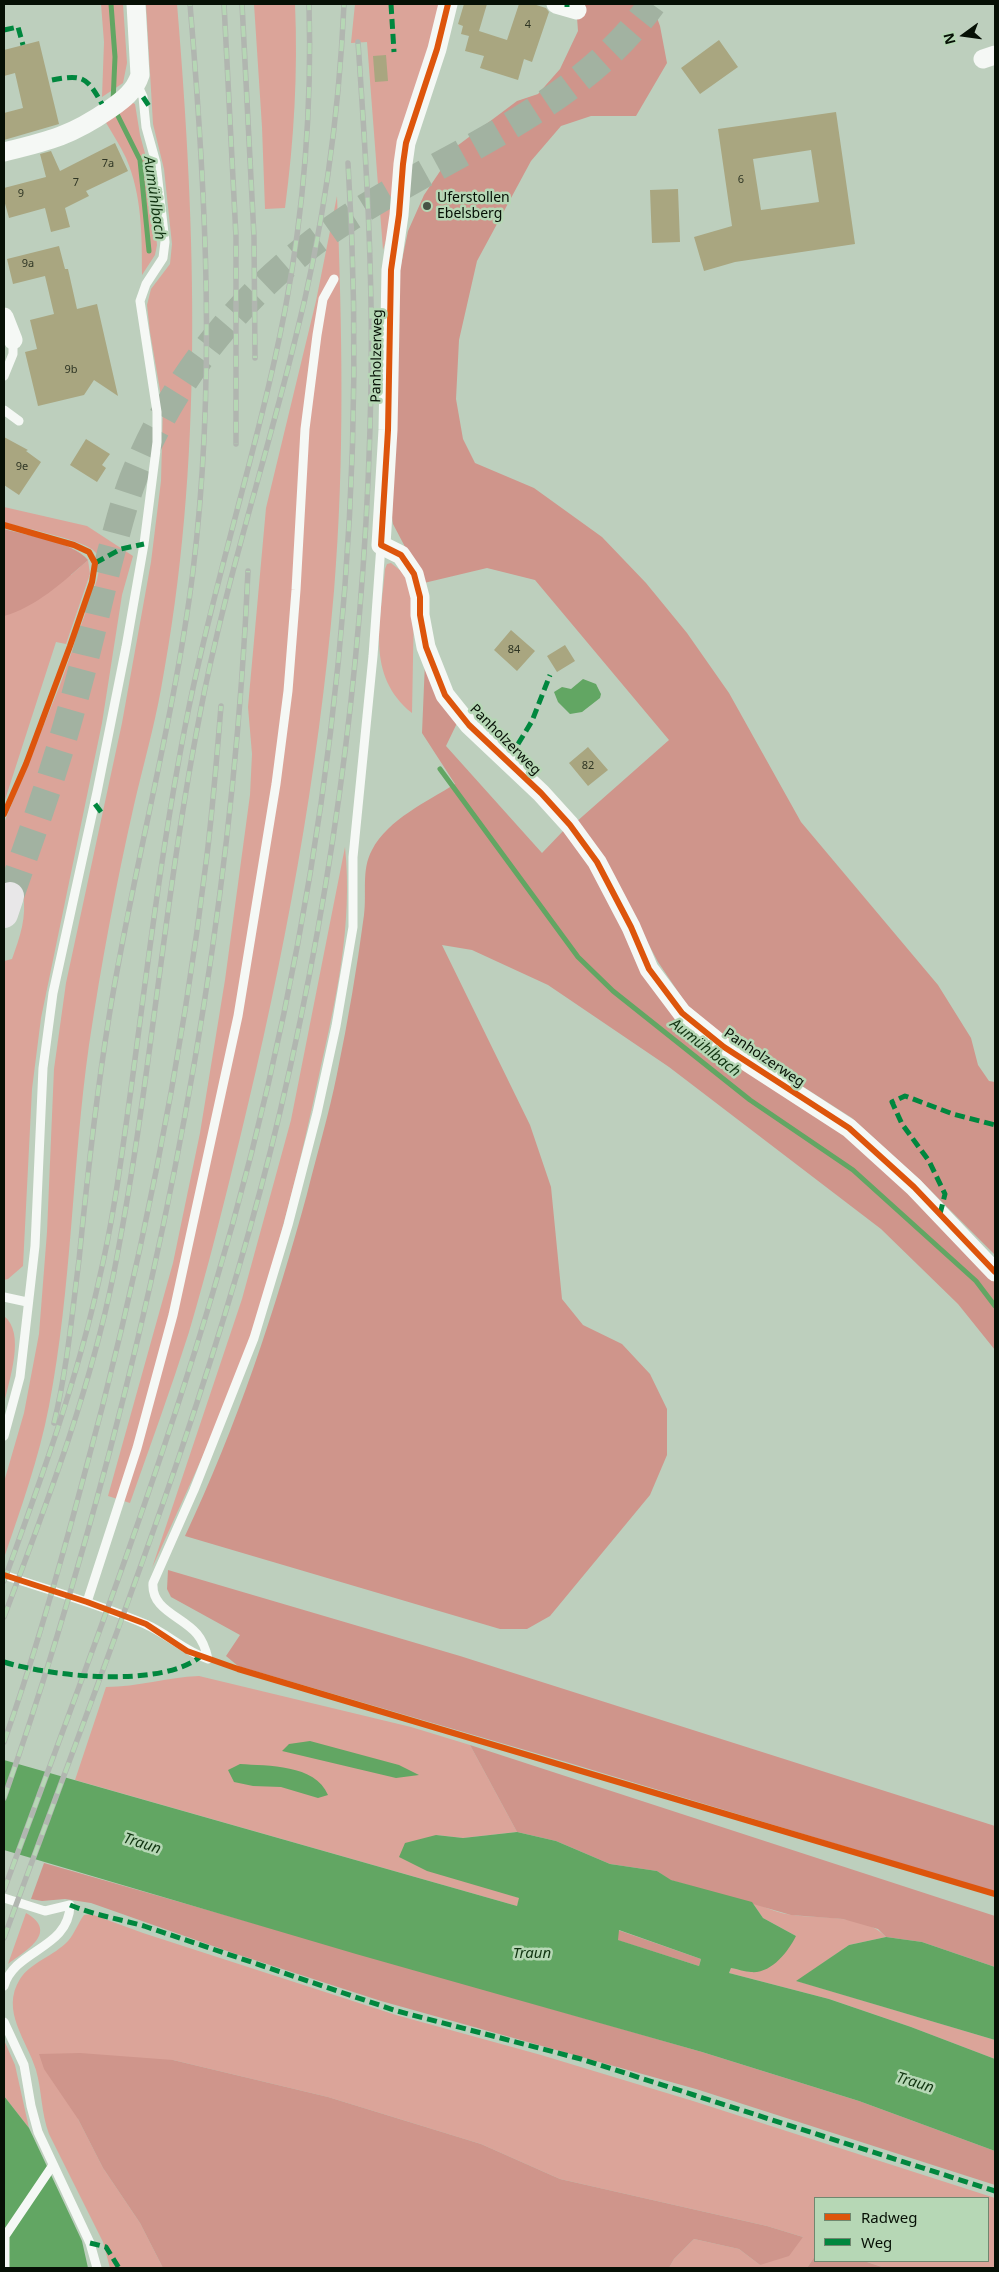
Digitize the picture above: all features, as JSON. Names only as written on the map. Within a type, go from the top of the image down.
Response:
[{"type":"street","points":[[4,152],[63,137],[80,129],[125,98],[137,84],[141,64],[136,4]]},
{"type":"street","name":"Panholzerweg","points":[[448,4],[437,49],[406,143],[403,164],[400,215],[393,247],[391,270],[388,430],[381,545],[401,555],[414,574],[420,596],[420,615],[426,647],[445,695],[469,725],[541,793],[570,825],[597,862],[650,968],[682,1013],[724,1047],[848,1128],[914,1187],[995,1272]]},
{"type":"street","points":[[556,4],[577,10]]},
{"type":"street","points":[[4,317],[14,340]]},
{"type":"lane","points":[[4,1436],[20,1378],[27,1302],[35,1246],[43,1068],[53,993],[97,792],[126,646],[144,544],[157,442],[157,412],[140,301],[146,284],[162,258],[165,242],[156,163],[146,127],[143,97],[137,84]]},
{"type":"lane","points":[[88,1602],[137,1448],[173,1315],[238,1016],[276,784],[288,691],[296,590],[304,438],[317,335],[323,299],[334,279]]},
{"type":"lane","points":[[4,376],[12,354],[14,340]]},
{"type":"lane","points":[[4,410],[20,421]]},
{"type":"lane","points":[[4,1574],[146,1624],[187,1651],[208,1658],[197,1633],[158,1602],[153,1592],[153,1582],[194,1490],[254,1338],[288,1225],[327,1069],[352,927],[352,857],[374,656],[381,545]]},
{"type":"lane","points":[[4,1297],[27,1302]]},
{"type":"lane","points":[[4,1898],[44,1911],[70,1905],[68,1920],[60,1934],[16,1965],[9,1974],[4,1986]]},
{"type":"lane","points":[[4,2022],[24,2065],[34,2118],[53,2165],[90,2243],[97,2268]]},
{"type":"lane","points":[[5,2268],[4,2237],[53,2165]]},
{"type":"shaded area","points":[[101,4],[123,4],[127,63],[123,83],[102,97],[104,42]]},
{"type":"shaded area","points":[[146,4],[177,4],[184,89],[192,261],[192,347],[190,433],[184,519],[175,604],[161,689],[121,865],[89,1045],[57,1361],[45,1425],[35,1464],[4,1558],[4,1482],[24,1413],[39,1334],[47,1232],[54,1069],[66,983],[122,723],[151,562],[161,481],[163,408],[147,305],[151,289],[170,264],[172,244],[164,169],[153,124]]},
{"type":"shaded area","points":[[254,4],[295,4],[294,106],[285,208],[265,209]]},
{"type":"shaded area","points":[[355,4],[444,4],[391,224],[383,250],[367,42],[351,43]]},
{"type":"shaded area","points":[[576,4],[652,4],[660,26],[667,63],[636,116],[591,116],[561,126],[531,161],[477,261],[459,340],[456,399],[463,439],[475,463],[534,488],[602,537],[646,583],[687,633],[729,693],[801,822],[938,985],[971,1038],[978,1065],[989,1081],[995,1082],[995,1255],[919,1179],[852,1118],[727,1038],[687,1005],[658,962],[639,926],[575,823],[669,740],[535,580],[487,568],[424,583],[393,524],[395,369],[400,270],[408,231],[424,195],[457,146],[517,101],[538,94],[560,69],[578,31]]},
{"type":"shaded area","points":[[131,102],[135,104],[140,135],[149,168],[157,245],[155,255],[142,275],[140,215],[135,186],[126,158],[105,121]]},
{"type":"shaded area","points":[[337,196],[341,344],[340,492],[334,591],[319,729],[309,798],[298,866],[271,1003],[222,1211],[189,1332],[130,1503],[108,1496],[173,1263],[200,1133],[225,980],[250,795],[252,754],[248,707],[266,508],[316,301]]},
{"type":"shaded area","points":[[4,507],[87,526],[133,556],[122,595],[102,723],[41,1018],[32,1089],[23,1266],[8,1279],[4,1280],[4,961],[12,959],[20,935],[24,902],[23,894],[4,885],[4,823],[60,685],[97,580],[99,559],[90,548],[81,544],[4,522]]},
{"type":"shaded area","points":[[4,529],[49,540],[72,548],[88,560],[38,600],[27,607],[4,616]]},
{"type":"shaded area","points":[[4,555],[71,575],[88,560],[90,574],[66,644],[56,642],[4,803]]},
{"type":"shaded area","points":[[391,563],[406,575],[414,605],[412,713],[397,698],[387,682],[379,647],[385,569],[387,564]]},
{"type":"shaded area","points":[[425,662],[458,721],[446,746],[542,853],[565,829],[593,865],[644,973],[846,1132],[985,1268],[995,1282],[995,1350],[958,1304],[881,1229],[669,1067],[548,985],[472,950],[442,945],[530,1125],[551,1187],[562,1299],[583,1325],[622,1344],[650,1374],[667,1409],[667,1455],[650,1495],[550,1616],[527,1629],[500,1629],[185,1536],[222,1453],[253,1368],[282,1281],[307,1194],[334,1089],[349,1014],[364,915],[365,874],[369,858],[379,839],[398,820],[455,784],[422,733]]},
{"type":"shaded area","points":[[345,847],[347,905],[337,990],[289,1204],[252,1331],[230,1392],[152,1568],[242,1299],[291,1120]]},
{"type":"shaded area","points":[[4,1316],[11,1324],[15,1345],[12,1370],[4,1404]]},
{"type":"shaded area","points":[[168,1570],[460,1656],[995,1826],[995,1892],[566,1762],[238,1666],[226,1656],[240,1635],[171,1597],[167,1589]]},
{"type":"shaded area","points":[[199,1676],[411,1727],[470,1745],[517,1832],[463,1838],[436,1835],[475,1884],[520,1898],[517,1906],[75,1780],[106,1687]]},
{"type":"shaded area","points":[[470,1745],[995,1916],[995,1967],[922,1942],[886,1937],[878,1929],[843,1919],[791,1915],[670,1880],[657,1871],[610,1864],[556,1841],[517,1832]]},
{"type":"shaded area","points":[[44,1863],[702,2052],[859,2101],[995,2151],[995,2185],[696,2089],[381,2001],[230,1952],[91,1903],[65,1899],[42,1901],[31,1899]]},
{"type":"shaded area","points":[[752,1902],[788,1914],[855,1921],[877,1930],[886,1937],[849,1945],[797,1981],[995,2040],[995,2059],[911,2027],[829,1999],[729,1973],[731,1968],[751,1972],[796,1936],[763,1918]]},
{"type":"shaded area","points":[[26,1913],[40,1927],[40,1934],[31,1947],[8,1964]]},
{"type":"shaded area","points":[[91,1914],[143,1933],[396,2015],[541,2055],[693,2101],[995,2198],[995,2268],[885,2268],[867,2262],[989,2262],[989,2197],[814,2197],[814,2258],[807,2268],[669,2268],[674,2259],[694,2239],[739,2249],[760,2265],[803,2237],[767,2226],[560,2179],[481,2144],[328,2097],[173,2060],[78,2119],[103,2168],[140,2223],[163,2268],[110,2268],[103,2242],[49,2134],[44,2118],[36,2070],[17,2025],[13,2002],[20,1979],[36,1963],[68,1941],[84,1915]]},
{"type":"shaded area","points":[[618,1930],[701,1959],[699,1966],[617,1940]]},
{"type":"shaded area","points":[[4,2040],[15,2065],[29,2128],[4,2096]]},
{"type":"shaded area","points":[[80,2053],[173,2060],[328,2097],[481,2144],[560,2179],[767,2226],[803,2237],[789,2256],[760,2265],[739,2249],[694,2239],[674,2259],[669,2268],[163,2268],[140,2223],[103,2168],[78,2119],[44,2069],[39,2054]]},
{"type":"shaded area","points":[[814,2258],[814,2262],[867,2262],[885,2268],[807,2268]]},
{"type":"water","points":[[583,679],[596,684],[601,694],[600,698],[582,712],[570,714],[558,702],[554,692],[562,687],[571,689]]},
{"type":"water","points":[[310,1741],[399,1765],[419,1775],[396,1778],[282,1751],[289,1744]]},
{"type":"water","name":"Traun","points":[[4,1760],[517,1906],[519,1898],[427,1871],[399,1857],[405,1843],[436,1835],[463,1838],[517,1832],[556,1841],[610,1864],[657,1871],[671,1880],[752,1902],[763,1918],[796,1936],[784,1955],[772,1966],[758,1972],[746,1972],[731,1968],[729,1973],[829,1999],[911,2027],[995,2059],[995,2151],[859,2101],[702,2052],[356,1954],[4,1850]],"holes":[[[619,1930],[701,1959],[699,1966],[618,1940]]]},
{"type":"water","points":[[240,1764],[277,1767],[302,1772],[313,1777],[322,1785],[328,1795],[318,1798],[281,1787],[253,1786],[234,1782],[228,1770]]},
{"type":"water","points":[[886,1937],[922,1942],[995,1967],[995,2040],[796,1981],[849,1945]]},
{"type":"water","points":[[4,2096],[29,2128],[82,2241],[88,2268],[4,2268]]},
{"type":"building","points":[[464,4],[487,4],[479,31],[507,40],[519,4],[533,4],[546,8],[549,12],[532,62],[524,59],[518,80],[480,68],[484,56],[465,51],[469,36],[461,34],[463,26],[458,24]]},
{"type":"building","points":[[719,40],[738,67],[700,94],[681,68]]},
{"type":"building","points":[[39,41],[59,124],[4,140],[4,113],[23,108],[15,73],[4,76],[4,50]]},
{"type":"building","points":[[386,55],[388,81],[375,82],[373,56]]},
{"type":"building","points":[[836,112],[855,244],[735,262],[704,271],[694,237],[732,226],[718,129]],"holes":[[[811,150],[819,202],[761,210],[753,159]]]},
{"type":"building","points":[[115,143],[128,171],[86,191],[89,196],[65,208],[70,227],[51,232],[45,208],[9,218],[4,200],[4,188],[46,177],[40,154],[51,151],[60,171]]},
{"type":"building","points":[[678,189],[680,242],[652,243],[650,190]]},
{"type":"building","points":[[59,246],[65,269],[68,269],[77,309],[97,304],[118,396],[94,380],[84,395],[38,406],[25,352],[37,349],[30,320],[54,314],[45,276],[13,284],[7,259]]},
{"type":"building","points":[[4,437],[28,450],[26,451],[41,462],[19,495],[4,485]]},
{"type":"building","points":[[86,439],[110,454],[102,465],[106,468],[97,482],[70,465]]},
{"type":"building","points":[[511,630],[535,651],[517,671],[494,650]]},
{"type":"building","points":[[565,645],[575,661],[557,672],[547,656]]},
{"type":"building","points":[[588,747],[608,770],[588,786],[569,763]]},
{"type":"waterway","name":"Aumühlbach","points":[[111,4],[115,57],[113,102]]},
{"type":"waterway","name":"Aumühlbach","points":[[115,110],[140,160],[149,251]]},
{"type":"waterway","name":"Aumühlbach","points":[[440,769],[578,957],[613,991],[750,1100],[853,1170],[976,1281],[995,1306]]},
{"type":"tunnel","points":[[10,896],[42,806],[63,737],[129,490],[148,445],[165,413],[205,351],[254,295],[309,246],[352,216],[535,110],[578,80],[617,45],[652,4]]},
{"type":"railway","points":[[54,1423],[69,1342],[92,1138],[109,1017],[185,627],[200,500],[204,429],[206,288],[204,217],[190,4]]},
{"type":"railway","points":[[224,4],[236,237],[236,444]]},
{"type":"railway","points":[[242,4],[254,237],[255,358]]},
{"type":"railway","points":[[4,1581],[44,1470],[80,1357],[109,1233],[163,853],[179,759],[211,611],[263,411],[292,272],[302,196],[308,119],[309,4]]},
{"type":"railway","points":[[4,1617],[51,1491],[79,1406],[92,1364],[113,1277],[137,1138],[186,789],[199,719],[220,623],[283,387],[314,257],[334,131],[344,4]]},
{"type":"railway","points":[[4,1938],[154,1529],[223,1322],[253,1218],[280,1112],[317,932],[345,751],[363,568],[368,477],[371,299],[358,42]]},
{"type":"railway","points":[[4,1890],[140,1518],[190,1368],[251,1155],[283,1015],[310,875],[330,733],[345,591],[352,448],[354,305],[348,163]]},
{"type":"railway","points":[[4,1798],[60,1627],[109,1454],[161,1236],[183,1126],[218,906],[241,683],[248,571]]},
{"type":"railway","points":[[4,1742],[45,1615],[102,1409],[156,1173],[171,1094],[196,935],[209,836],[221,706]]},
{"type":"marked path","points":[[391,4],[394,52]]},
{"type":"marked path","points":[[4,30],[18,27],[23,45]]},
{"type":"marked path","points":[[52,80],[71,77],[83,80],[92,88],[102,104]]},
{"type":"marked path","points":[[143,97],[151,109]]},
{"type":"marked path","points":[[95,563],[121,549],[144,544]]},
{"type":"marked path","points":[[518,744],[532,721],[550,675]]},
{"type":"marked path","points":[[95,804],[104,816]]},
{"type":"marked path","points":[[940,1214],[945,1194],[929,1161],[902,1124],[892,1102],[905,1096],[953,1114],[995,1125]]},
{"type":"marked path","points":[[4,1662],[48,1672],[105,1677],[160,1673],[183,1666],[201,1656]]},
{"type":"marked path","points":[[70,1905],[144,1926],[397,2011],[581,2059],[995,2191]]},
{"type":"marked path","points":[[90,2243],[106,2247],[119,2268]]},
{"type":"cycle path","points":[[448,4],[437,49],[406,143],[403,164],[399,215],[391,270],[388,430],[381,545],[401,555],[414,574],[420,597],[420,615],[426,647],[445,695],[469,725],[541,793],[570,825],[597,862],[631,927],[649,969],[682,1013],[724,1047],[849,1128],[914,1187],[995,1272]]},
{"type":"cycle path","points":[[4,525],[74,545],[89,552],[95,563],[92,582],[70,646],[26,764],[4,814]]},
{"type":"cycle path","points":[[4,1575],[87,1602],[146,1624],[187,1651],[238,1669],[995,1894]]},
{"type":"place","name":"Uferstollen Ebelsberg","points":[[427,206]]}]
